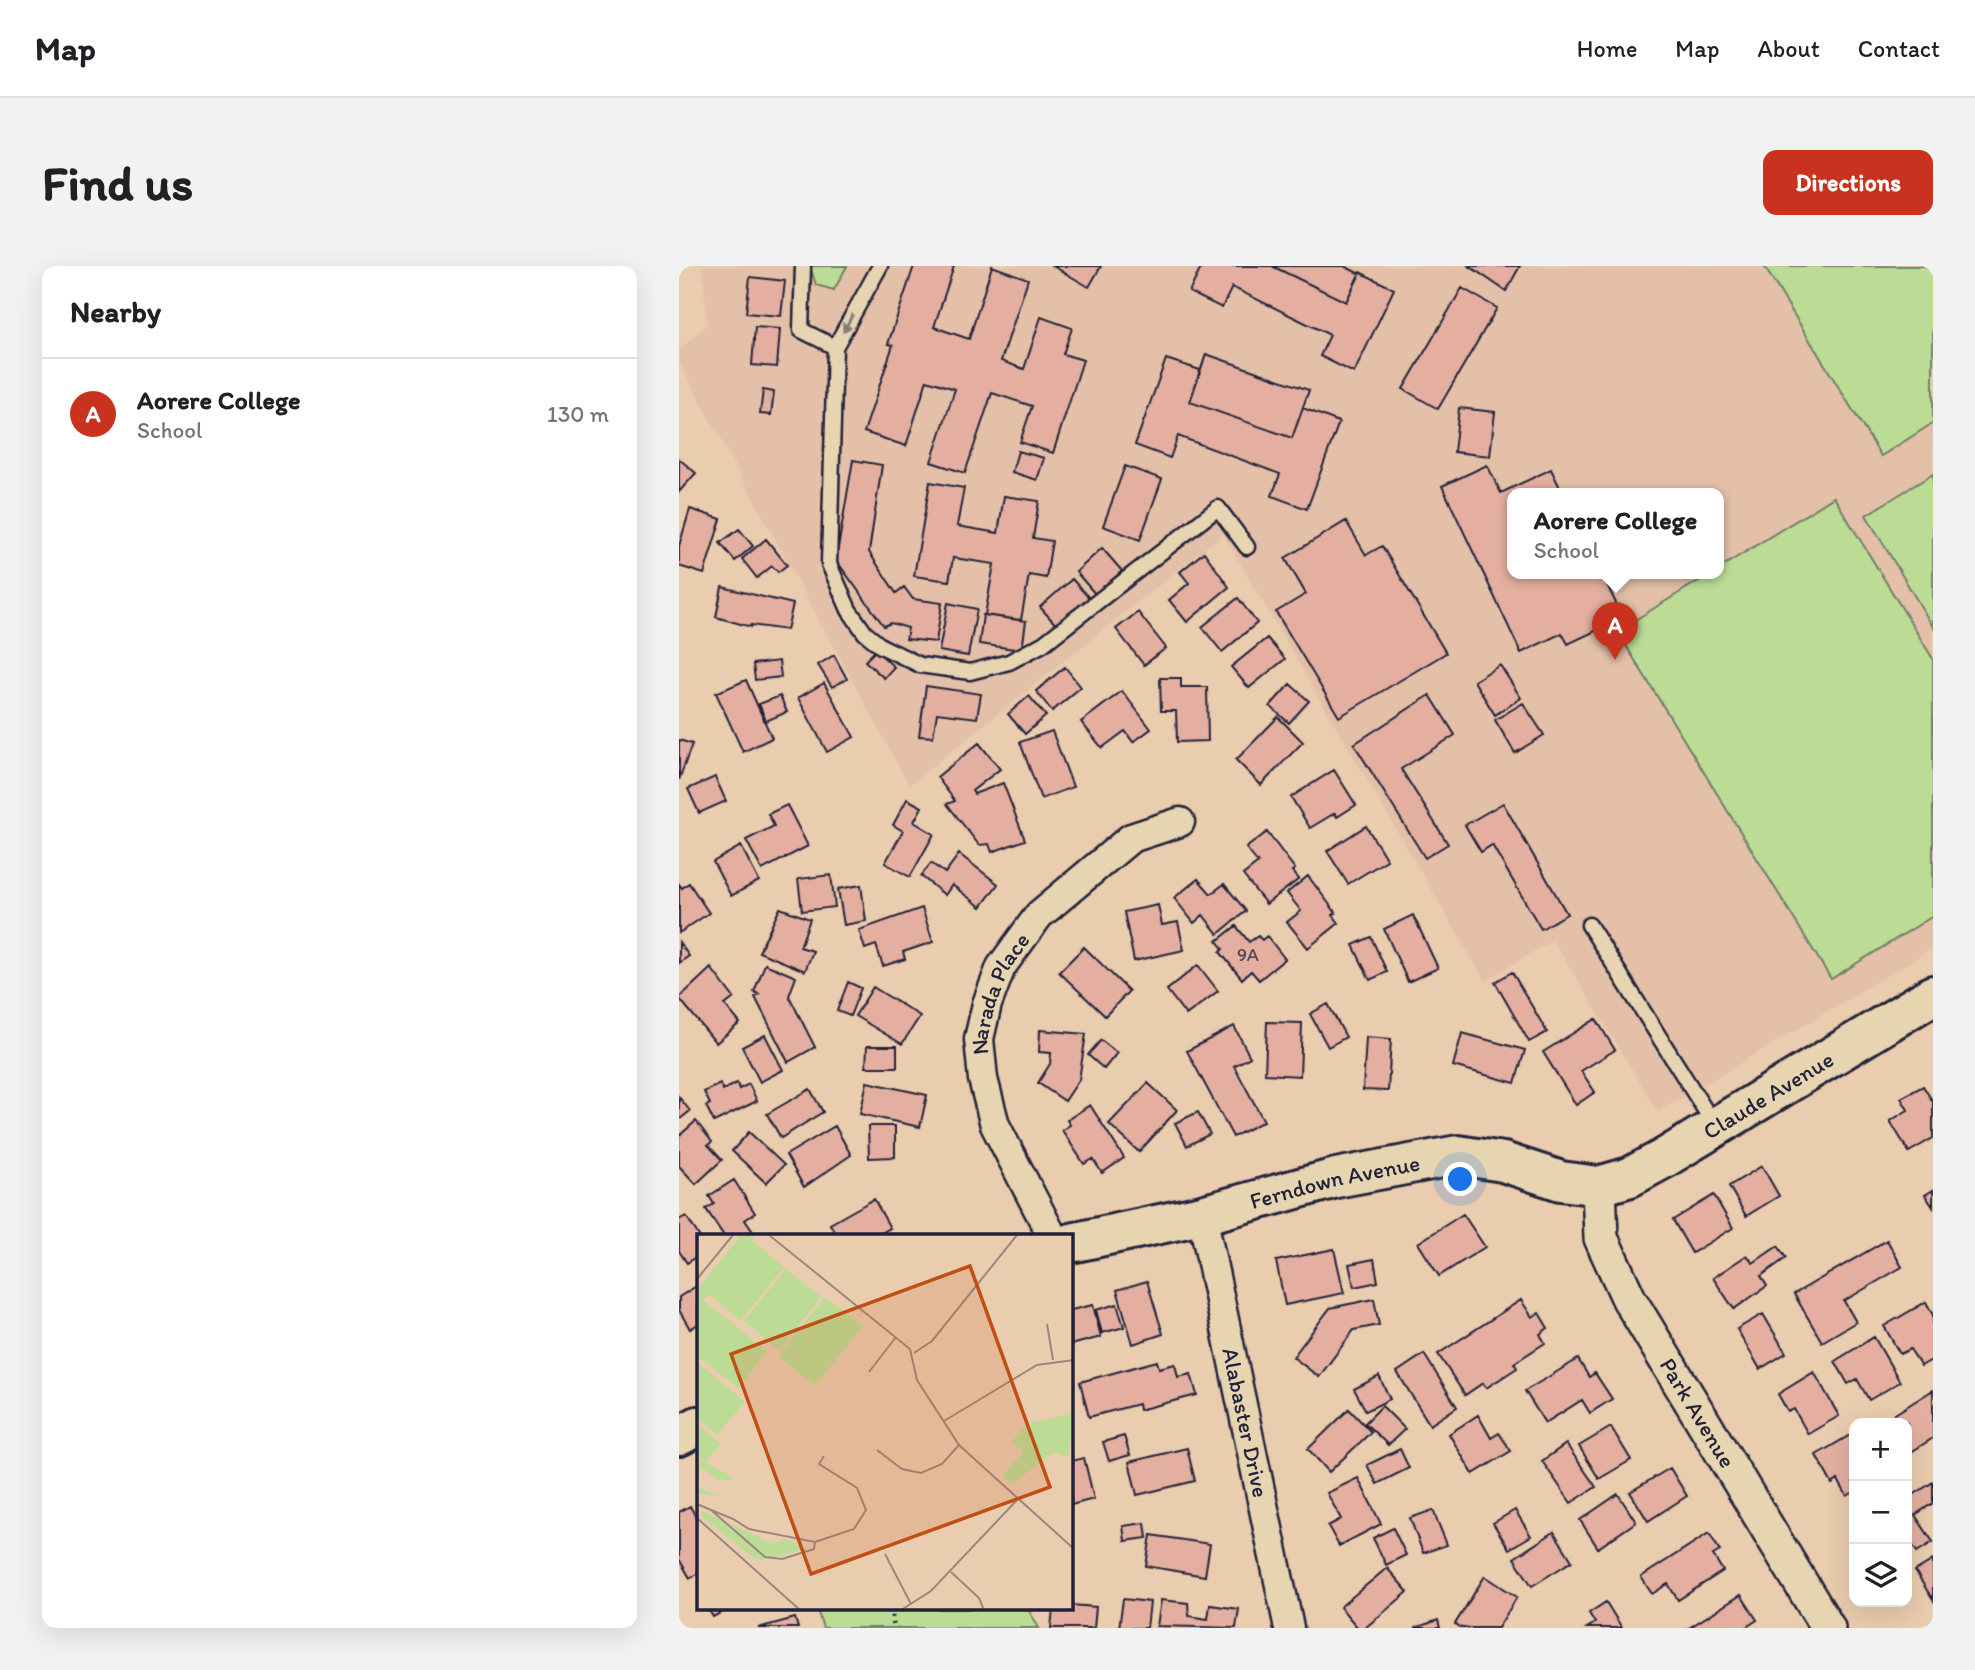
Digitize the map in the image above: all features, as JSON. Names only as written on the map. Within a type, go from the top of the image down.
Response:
[{"type":"main road","name":"Claude Avenue","points":[[1599,1186],[1630,1177],[1933,995]]},
{"type":"main road","name":"Ferndown Avenue","points":[[1073,1243],[1202,1215],[1336,1178],[1458,1155],[1503,1162],[1561,1181],[1599,1186]]},
{"type":"main road","points":[[679,1436],[697,1427]]},
{"type":"street","name":"Narada Place","points":[[1051,1234],[995,1125],[983,1079],[979,1039],[987,1004],[1001,967],[1039,915],[1131,838],[1180,822]]},
{"type":"street","name":"Park Avenue","points":[[1599,1186],[1601,1238],[1629,1299],[1828,1628]]},
{"type":"street","name":"Alabaster Drive","points":[[1202,1215],[1289,1628]]},
{"type":"lane","points":[[803,266],[801,330],[835,347]]},
{"type":"lane","points":[[880,266],[835,347],[829,564],[834,582],[865,633],[900,657],[946,670],[970,672],[1028,654],[1219,508],[1247,547]]},
{"type":"lane","points":[[1590,925],[1716,1127]]},
{"type":"path","points":[[891,1610],[894,1628]]},
{"type":"shaded area","points":[[702,266],[1933,266],[1933,948],[1658,1112],[1553,940],[1485,981],[1223,534],[909,785],[679,362],[679,351],[707,324]]},
{"type":"green space","points":[[810,266],[847,266],[834,290],[816,285]]},
{"type":"green space","points":[[1764,266],[1933,266],[1933,423],[1881,456]]},
{"type":"green space","points":[[1933,474],[1933,627],[1866,515]]},
{"type":"green space","points":[[1834,497],[1933,659],[1933,916],[1831,979],[1617,631],[1702,579],[1724,579],[1724,565]]},
{"type":"green space","points":[[817,1610],[1029,1610],[1039,1628],[823,1628]]},
{"type":"building","points":[[914,266],[954,266],[934,327],[969,339],[992,266],[1028,279],[1001,361],[1024,369],[1041,317],[1072,328],[1063,354],[1083,360],[1053,453],[1020,442],[1032,406],[992,393],[965,473],[931,462],[955,389],[927,380],[906,446],[864,432],[893,345],[888,344]]},
{"type":"building","points":[[1053,266],[1101,266],[1089,287]]},
{"type":"building","points":[[1202,266],[1272,266],[1346,302],[1360,272],[1394,289],[1354,373],[1320,356],[1330,335],[1232,287],[1222,308],[1189,292]]},
{"type":"building","points":[[1272,266],[1344,266],[1360,274],[1346,302]]},
{"type":"building","points":[[1469,266],[1520,266],[1506,291]]},
{"type":"building","points":[[750,277],[785,281],[781,316],[746,313]]},
{"type":"building","points":[[1462,288],[1497,308],[1438,409],[1403,389]]},
{"type":"building","points":[[755,327],[780,329],[777,367],[752,365]]},
{"type":"building","points":[[1206,354],[1309,390],[1292,438],[1190,402]]},
{"type":"building","points":[[1166,359],[1200,370],[1190,402],[1292,438],[1303,408],[1339,422],[1307,509],[1272,496],[1280,474],[1178,436],[1170,458],[1135,445]]},
{"type":"building","points":[[763,390],[774,392],[771,415],[760,414]]},
{"type":"building","points":[[1459,408],[1495,412],[1490,456],[1454,452]]},
{"type":"building","points":[[1018,451],[1044,458],[1037,480],[1012,472]]},
{"type":"building","points":[[679,459],[696,473],[679,492]]},
{"type":"building","points":[[853,460],[882,465],[869,552],[896,593],[904,587],[913,599],[942,603],[936,642],[906,639],[908,628],[891,623],[884,626],[836,560]]},
{"type":"building","points":[[1487,465],[1501,493],[1507,490],[1507,579],[1604,579],[1623,618],[1568,644],[1562,633],[1521,653],[1442,486]]},
{"type":"building","points":[[1125,466],[1162,479],[1140,540],[1103,526]]},
{"type":"building","points":[[1551,469],[1560,488],[1511,488]]},
{"type":"building","points":[[930,482],[964,488],[957,526],[998,533],[1004,496],[1039,501],[1033,538],[1052,541],[1046,578],[1029,575],[1021,620],[985,615],[994,564],[953,558],[949,581],[914,576]]},
{"type":"building","points":[[690,509],[721,519],[704,574],[679,566],[679,546]]},
{"type":"building","points":[[1346,521],[1366,555],[1382,546],[1446,653],[1339,717],[1276,612],[1306,594],[1285,558]]},
{"type":"building","points":[[739,529],[753,546],[735,561],[720,543]]},
{"type":"building","points":[[766,539],[787,565],[778,572],[772,566],[757,578],[742,559]]},
{"type":"building","points":[[1102,548],[1122,571],[1096,595],[1076,572]]},
{"type":"building","points":[[1204,552],[1229,587],[1187,622],[1169,600],[1189,583],[1180,572]]},
{"type":"building","points":[[1072,579],[1090,599],[1058,627],[1040,607]]},
{"type":"building","points":[[722,587],[793,604],[787,630],[751,627],[716,617]]},
{"type":"building","points":[[1238,598],[1257,623],[1222,652],[1202,627]]},
{"type":"building","points":[[948,603],[977,609],[968,656],[939,651]]},
{"type":"building","points":[[1138,612],[1166,648],[1144,665],[1116,629]]},
{"type":"building","points":[[983,615],[1026,621],[1022,650],[979,644]]},
{"type":"building","points":[[1267,638],[1285,659],[1249,688],[1231,667]]},
{"type":"building","points":[[876,650],[894,667],[884,678],[865,661]]},
{"type":"building","points":[[834,655],[847,679],[832,687],[818,665]]},
{"type":"building","points":[[779,661],[781,677],[755,680],[753,664]]},
{"type":"building","points":[[1500,665],[1521,698],[1495,715],[1474,681]]},
{"type":"building","points":[[1065,667],[1081,687],[1052,711],[1036,691]]},
{"type":"building","points":[[1160,678],[1181,678],[1181,687],[1207,687],[1208,741],[1177,742],[1176,711],[1161,711]]},
{"type":"building","points":[[746,680],[772,738],[743,752],[716,693]]},
{"type":"building","points":[[824,683],[854,737],[827,752],[798,698]]},
{"type":"building","points":[[1290,684],[1309,701],[1289,723],[1270,706]]},
{"type":"building","points":[[926,686],[981,694],[977,718],[937,713],[933,737],[919,736]]},
{"type":"building","points":[[1122,691],[1151,729],[1133,742],[1125,731],[1102,748],[1081,722]]},
{"type":"building","points":[[1430,695],[1455,735],[1401,769],[1448,844],[1425,858],[1354,744]]},
{"type":"building","points":[[780,696],[787,712],[766,721],[759,704]]},
{"type":"building","points":[[1029,696],[1046,716],[1025,734],[1008,714]]},
{"type":"building","points":[[1523,703],[1544,735],[1515,753],[1495,720]]},
{"type":"building","points":[[1278,717],[1303,742],[1261,785],[1236,760]]},
{"type":"building","points":[[1052,731],[1073,787],[1041,799],[1020,742]]},
{"type":"building","points":[[679,740],[692,744],[679,780]]},
{"type":"building","points":[[979,743],[1000,769],[972,791],[974,794],[1003,783],[1025,840],[992,852],[989,844],[979,845],[947,804],[955,801],[937,777]]},
{"type":"building","points":[[1334,770],[1356,805],[1337,817],[1335,813],[1310,828],[1291,797]]},
{"type":"building","points":[[715,777],[726,801],[699,813],[688,789]]},
{"type":"building","points":[[907,799],[922,807],[914,822],[934,834],[910,877],[885,863],[903,831],[893,825]]},
{"type":"building","points":[[1503,803],[1567,914],[1541,929],[1492,845],[1481,852],[1465,825]]},
{"type":"building","points":[[787,805],[808,846],[762,870],[746,840],[774,826],[768,814]]},
{"type":"building","points":[[1366,826],[1387,860],[1348,884],[1327,851]]},
{"type":"building","points":[[1267,832],[1295,869],[1292,871],[1299,879],[1266,904],[1243,875],[1258,863],[1246,848]]},
{"type":"building","points":[[741,846],[759,881],[731,896],[713,862]]},
{"type":"building","points":[[959,854],[998,884],[981,907],[952,885],[945,895],[921,876],[931,863],[945,873]]},
{"type":"building","points":[[831,875],[835,907],[802,911],[798,879]]},
{"type":"building","points":[[1308,876],[1336,913],[1333,915],[1339,923],[1308,948],[1287,922],[1301,911],[1287,893]]},
{"type":"building","points":[[1198,879],[1211,894],[1224,884],[1246,911],[1218,934],[1203,915],[1194,923],[1174,898]]},
{"type":"building","points":[[689,883],[709,913],[679,933],[679,884],[682,888]]},
{"type":"building","points":[[861,885],[866,921],[844,925],[838,889]]},
{"type":"building","points":[[1158,905],[1162,925],[1178,922],[1184,950],[1134,961],[1124,912]]},
{"type":"building","points":[[780,908],[810,919],[800,947],[813,951],[805,971],[759,952]]},
{"type":"building","points":[[922,908],[933,942],[903,952],[905,959],[883,966],[876,945],[865,949],[859,930]]},
{"type":"building","points":[[1413,915],[1438,968],[1408,982],[1384,929]]},
{"type":"building","points":[[1236,926],[1249,942],[1258,936],[1262,940],[1267,936],[1285,959],[1259,980],[1251,971],[1242,979],[1220,952],[1223,949],[1217,941]]},
{"type":"building","points":[[1371,937],[1387,972],[1370,980],[1353,945]]},
{"type":"building","points":[[679,942],[689,956],[679,963]]},
{"type":"building","points":[[1084,947],[1129,991],[1105,1016],[1059,972]]},
{"type":"building","points":[[765,964],[796,977],[789,996],[815,1047],[788,1062],[755,997],[759,994],[754,992]]},
{"type":"building","points":[[1198,965],[1218,991],[1186,1015],[1167,990]]},
{"type":"building","points":[[711,968],[734,998],[725,1005],[740,1023],[716,1043],[679,998]]},
{"type":"building","points":[[1512,972],[1547,1032],[1529,1042],[1495,982]]},
{"type":"building","points":[[848,982],[861,988],[850,1016],[837,1011]]},
{"type":"building","points":[[873,987],[920,1016],[902,1044],[855,1016]]},
{"type":"building","points":[[1328,1004],[1346,1037],[1328,1047],[1310,1014]]},
{"type":"building","points":[[1596,1019],[1615,1050],[1581,1071],[1595,1092],[1576,1105],[1543,1052]]},
{"type":"building","points":[[1267,1022],[1302,1023],[1300,1076],[1265,1074]]},
{"type":"building","points":[[1234,1026],[1250,1057],[1234,1066],[1264,1121],[1233,1137],[1187,1051]]},
{"type":"building","points":[[1040,1030],[1086,1034],[1079,1080],[1065,1101],[1038,1083],[1050,1064],[1051,1053],[1039,1052]]},
{"type":"building","points":[[1462,1033],[1525,1050],[1515,1083],[1453,1066]]},
{"type":"building","points":[[765,1035],[783,1070],[760,1082],[742,1047]]},
{"type":"building","points":[[1366,1037],[1391,1039],[1388,1091],[1363,1090]]},
{"type":"building","points":[[1101,1040],[1117,1053],[1104,1069],[1088,1055]]},
{"type":"building","points":[[867,1046],[897,1046],[897,1067],[866,1067]]},
{"type":"building","points":[[867,1082],[927,1095],[920,1127],[860,1114]]},
{"type":"building","points":[[737,1083],[739,1089],[749,1084],[757,1101],[714,1122],[706,1106],[710,1104],[704,1092],[720,1084],[723,1090]]},
{"type":"building","points":[[1148,1083],[1177,1110],[1139,1152],[1109,1124]]},
{"type":"building","points":[[1923,1086],[1933,1102],[1933,1138],[1909,1152],[1890,1121],[1908,1110],[1901,1098]]},
{"type":"building","points":[[810,1089],[823,1112],[781,1138],[767,1114]]},
{"type":"building","points":[[679,1097],[690,1111],[679,1120]]},
{"type":"building","points":[[1090,1105],[1124,1158],[1102,1173],[1093,1159],[1084,1164],[1062,1130],[1070,1125],[1067,1120]]},
{"type":"building","points":[[1198,1112],[1210,1134],[1187,1146],[1175,1123]]},
{"type":"building","points":[[696,1121],[712,1142],[708,1145],[722,1160],[696,1184],[679,1166],[679,1136]]},
{"type":"building","points":[[835,1126],[851,1155],[804,1187],[786,1155]]},
{"type":"building","points":[[868,1126],[895,1126],[895,1157],[869,1158]]},
{"type":"building","points":[[749,1132],[784,1165],[766,1183],[732,1151]]},
{"type":"building","points":[[1762,1166],[1779,1196],[1746,1216],[1729,1186]]},
{"type":"building","points":[[734,1180],[755,1213],[745,1220],[755,1234],[723,1234],[706,1209],[714,1204],[709,1196]]},
{"type":"building","points":[[1933,1190],[1933,1207],[1925,1195]]},
{"type":"building","points":[[1714,1195],[1733,1228],[1692,1253],[1673,1220]]},
{"type":"building","points":[[874,1199],[890,1228],[880,1234],[836,1234],[830,1224]]},
{"type":"building","points":[[1463,1214],[1485,1247],[1439,1276],[1418,1243]]},
{"type":"building","points":[[686,1216],[698,1234],[697,1256],[687,1263],[679,1251],[679,1220]]},
{"type":"building","points":[[1887,1240],[1902,1267],[1844,1301],[1856,1322],[1822,1342],[1794,1294]]},
{"type":"building","points":[[1778,1246],[1786,1258],[1761,1276],[1767,1286],[1734,1309],[1713,1278],[1747,1255],[1753,1263]]},
{"type":"building","points":[[1334,1249],[1344,1293],[1285,1305],[1276,1261]]},
{"type":"building","points":[[1374,1259],[1378,1282],[1354,1287],[1349,1264]]},
{"type":"building","points":[[1147,1281],[1163,1334],[1133,1344],[1117,1290]]},
{"type":"building","points":[[697,1286],[697,1325],[690,1329],[679,1310],[679,1297]]},
{"type":"building","points":[[1374,1299],[1379,1325],[1354,1330],[1319,1377],[1293,1357],[1330,1308]]},
{"type":"building","points":[[1521,1300],[1532,1317],[1539,1313],[1548,1328],[1540,1334],[1545,1343],[1514,1363],[1517,1368],[1486,1388],[1483,1383],[1465,1395],[1438,1354]]},
{"type":"building","points":[[1926,1302],[1933,1315],[1933,1359],[1921,1366],[1910,1349],[1900,1354],[1884,1326]]},
{"type":"building","points":[[1117,1304],[1124,1327],[1102,1333],[1096,1310]]},
{"type":"building","points":[[1093,1305],[1101,1337],[1073,1344],[1073,1310]]},
{"type":"building","points":[[1763,1314],[1786,1353],[1760,1369],[1737,1329]]},
{"type":"building","points":[[1874,1337],[1900,1382],[1869,1400],[1857,1379],[1848,1384],[1835,1361]]},
{"type":"building","points":[[1424,1354],[1457,1407],[1430,1425],[1397,1372]]},
{"type":"building","points":[[1578,1359],[1589,1377],[1595,1373],[1612,1399],[1590,1413],[1582,1400],[1545,1423],[1525,1391]]},
{"type":"building","points":[[1157,1361],[1159,1368],[1175,1364],[1178,1377],[1191,1374],[1197,1395],[1139,1410],[1138,1404],[1089,1417],[1080,1382]]},
{"type":"building","points":[[1814,1372],[1839,1416],[1808,1434],[1794,1409],[1788,1412],[1778,1394]]},
{"type":"building","points":[[1379,1376],[1390,1399],[1366,1411],[1354,1389]]},
{"type":"building","points":[[1933,1390],[1933,1438],[1912,1451],[1912,1418],[1889,1418]]},
{"type":"building","points":[[1382,1406],[1405,1429],[1388,1445],[1365,1423]]},
{"type":"building","points":[[1349,1409],[1371,1432],[1329,1472],[1308,1449]]},
{"type":"building","points":[[1478,1415],[1491,1438],[1499,1433],[1511,1451],[1473,1474],[1449,1434]]},
{"type":"building","points":[[1611,1427],[1631,1460],[1599,1479],[1579,1446]]},
{"type":"building","points":[[1124,1436],[1130,1455],[1109,1461],[1103,1442]]},
{"type":"building","points":[[1849,1436],[1849,1495],[1847,1496],[1838,1480],[1832,1484],[1816,1455]]},
{"type":"building","points":[[1566,1444],[1596,1487],[1571,1503],[1542,1461]]},
{"type":"building","points":[[1187,1448],[1195,1481],[1137,1495],[1129,1462]]},
{"type":"building","points":[[1400,1449],[1409,1468],[1377,1484],[1367,1465]]},
{"type":"building","points":[[1084,1458],[1094,1499],[1073,1504],[1073,1461]]},
{"type":"building","points":[[1670,1468],[1687,1496],[1648,1521],[1630,1492]]},
{"type":"building","points":[[1358,1478],[1381,1524],[1339,1546],[1328,1526],[1341,1519],[1327,1493]]},
{"type":"building","points":[[1933,1482],[1933,1503],[1915,1515],[1933,1542],[1917,1552],[1912,1544],[1912,1496]]},
{"type":"building","points":[[1618,1494],[1636,1522],[1598,1548],[1580,1520]]},
{"type":"building","points":[[690,1506],[697,1519],[697,1574],[690,1578],[679,1559],[679,1512]]},
{"type":"building","points":[[1433,1510],[1447,1545],[1423,1553],[1410,1518]]},
{"type":"building","points":[[1515,1510],[1531,1536],[1509,1549],[1493,1523]]},
{"type":"building","points":[[1145,1523],[1147,1538],[1125,1541],[1123,1526]]},
{"type":"building","points":[[1393,1528],[1406,1555],[1386,1565],[1373,1538]]},
{"type":"building","points":[[1554,1532],[1572,1561],[1532,1586],[1514,1558]]},
{"type":"building","points":[[1709,1533],[1720,1551],[1713,1555],[1723,1571],[1678,1600],[1668,1584],[1652,1594],[1641,1577]]},
{"type":"building","points":[[1151,1535],[1210,1544],[1205,1576],[1146,1566]]},
{"type":"building","points":[[1933,1560],[1933,1600],[1915,1571]]},
{"type":"building","points":[[1387,1568],[1408,1592],[1365,1628],[1358,1628],[1340,1607]]},
{"type":"building","points":[[1485,1576],[1517,1597],[1498,1628],[1462,1628],[1455,1624]]},
{"type":"building","points":[[1741,1595],[1757,1620],[1745,1628],[1689,1628]]},
{"type":"building","points":[[1123,1599],[1150,1602],[1147,1628],[1119,1628]]},
{"type":"building","points":[[1161,1600],[1188,1603],[1189,1616],[1208,1619],[1210,1605],[1239,1609],[1236,1628],[1157,1626]]},
{"type":"building","points":[[1606,1602],[1622,1628],[1587,1628],[1595,1623],[1589,1613]]},
{"type":"building","points":[[1073,1605],[1096,1607],[1094,1628],[1051,1628],[1053,1610],[1073,1610]]},
{"type":"building","points":[[709,1610],[726,1610],[713,1617]]},
{"type":"building","points":[[795,1618],[798,1628],[758,1628]]},
{"type":"building","points":[[1438,1620],[1440,1628],[1415,1628]]},
{"type":"place","name":"Aorere College","points":[[1615,660]]}]
